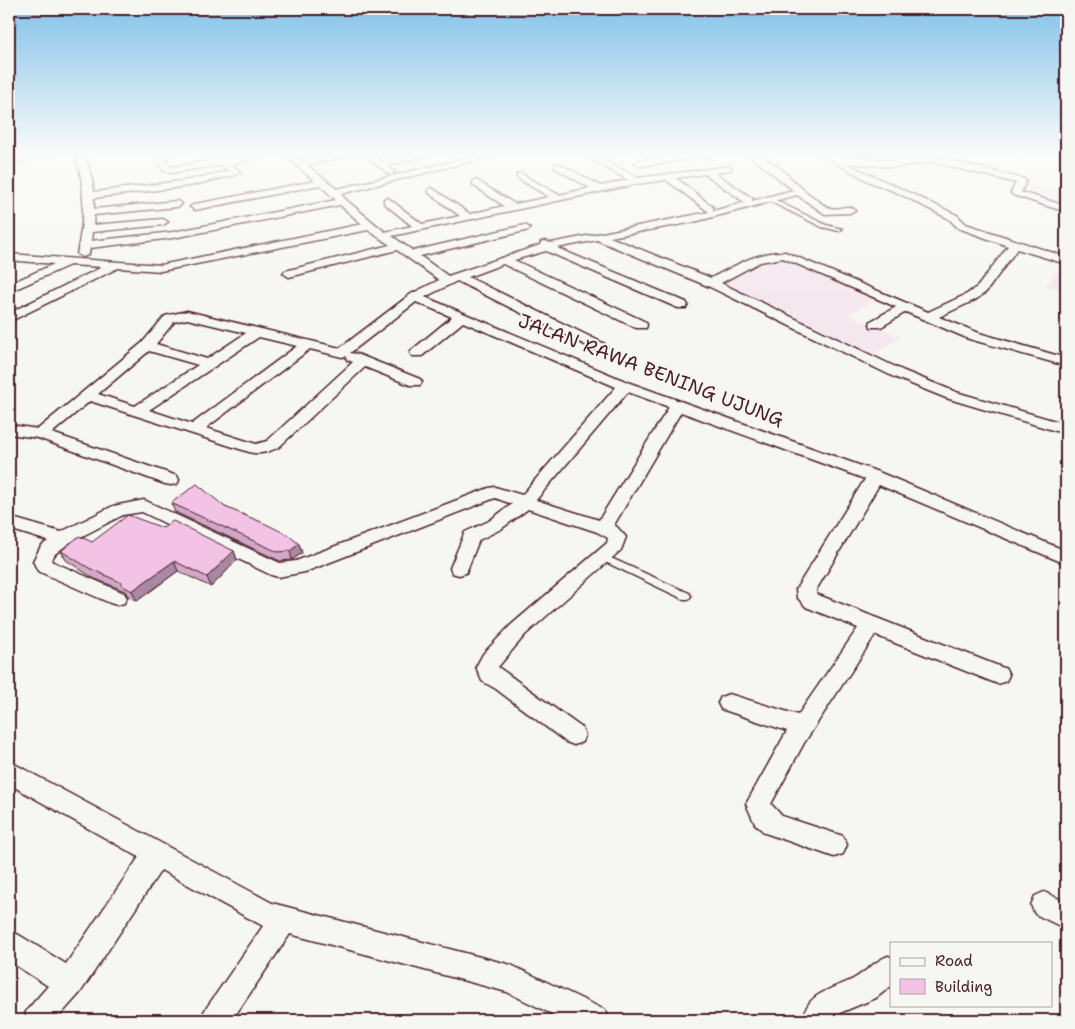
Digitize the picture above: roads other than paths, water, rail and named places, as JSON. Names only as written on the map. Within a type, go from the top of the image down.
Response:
[{"type":"street","points":[[83,262],[90,202]]},
{"type":"street","points":[[195,207],[220,202]]},
{"type":"street","points":[[85,245],[174,235],[316,202]]},
{"type":"street","points":[[344,202],[370,226],[411,254],[452,278],[472,282],[600,347]]},
{"type":"street","points":[[389,202],[421,228]]},
{"type":"street","points":[[447,202],[468,217]]},
{"type":"street","points":[[505,202],[514,208]]},
{"type":"street","points":[[384,235],[540,202]]},
{"type":"street","points":[[699,202],[709,209]]},
{"type":"street","points":[[342,353],[415,297],[452,278],[506,261],[545,245],[694,219],[762,202]]},
{"type":"street","points":[[813,202],[828,212],[850,210]]},
{"type":"street","points":[[924,202],[953,217],[962,226],[1066,261]]},
{"type":"street","points":[[1045,202],[1066,208]]},
{"type":"street","points":[[90,212],[177,204]]},
{"type":"street","points":[[87,229],[163,222]]},
{"type":"street","points":[[9,257],[161,268],[184,265],[370,226]]},
{"type":"street","points":[[411,254],[525,228]]},
{"type":"street","points":[[597,236],[711,282],[899,374],[952,395],[1066,429]]},
{"type":"street","points":[[927,317],[982,290],[1015,244]]},
{"type":"street","points":[[545,245],[682,305]]},
{"type":"street","points":[[288,273],[399,246]]},
{"type":"street","points":[[711,282],[764,257],[780,254],[974,336],[1066,362]]},
{"type":"street","points":[[9,288],[70,261]]},
{"type":"street","points":[[506,261],[642,325]]},
{"type":"street","points":[[9,318],[117,265]]},
{"type":"street","points":[[9,281],[24,282]]},
{"type":"street","name":"JALAN RAWA BENING UJUNG","points":[[415,297],[625,386],[875,477],[1066,558]]},
{"type":"street","points":[[876,324],[906,307]]},
{"type":"street","points":[[41,434],[146,346],[170,319],[187,315],[342,353],[415,382]]},
{"type":"street","points":[[417,353],[462,316]]},
{"type":"street","points":[[138,411],[256,333]]},
{"type":"street","points":[[194,430],[307,345]]},
{"type":"street","points":[[146,346],[209,364]]},
{"type":"street","points":[[87,395],[254,449],[264,448],[273,444],[362,362]]},
{"type":"street","points":[[459,568],[471,536],[495,525],[524,504],[625,386]]},
{"type":"street","points":[[603,528],[678,405]]},
{"type":"street","points":[[11,430],[41,434],[171,480]]},
{"type":"street","points":[[875,477],[828,558],[806,590],[807,597],[813,602],[998,675]]},
{"type":"street","points":[[117,598],[45,566],[42,561],[47,550],[63,539],[119,510],[144,506],[278,570],[298,567],[489,493],[501,493],[524,504],[611,531],[617,538],[615,546],[518,630],[490,660],[487,668],[490,675],[504,682],[574,735]]},
{"type":"street","points":[[9,523],[63,539]]},
{"type":"street","points":[[834,845],[774,825],[764,816],[758,804],[802,726],[870,624]]},
{"type":"street","points":[[729,703],[802,726]]},
{"type":"street","points":[[9,772],[268,915],[511,979],[587,1019]]},
{"type":"street","points":[[37,1020],[70,983],[157,853]]},
{"type":"street","points":[[215,1020],[284,919]]},
{"type":"street","points":[[9,945],[70,983]]},
{"type":"street","points":[[819,1020],[819,1014],[832,1002],[866,988],[888,970]]},
{"type":"lane","points":[[774,202],[824,226],[839,229]]},
{"type":"lane","points":[[602,557],[686,596]]}]
